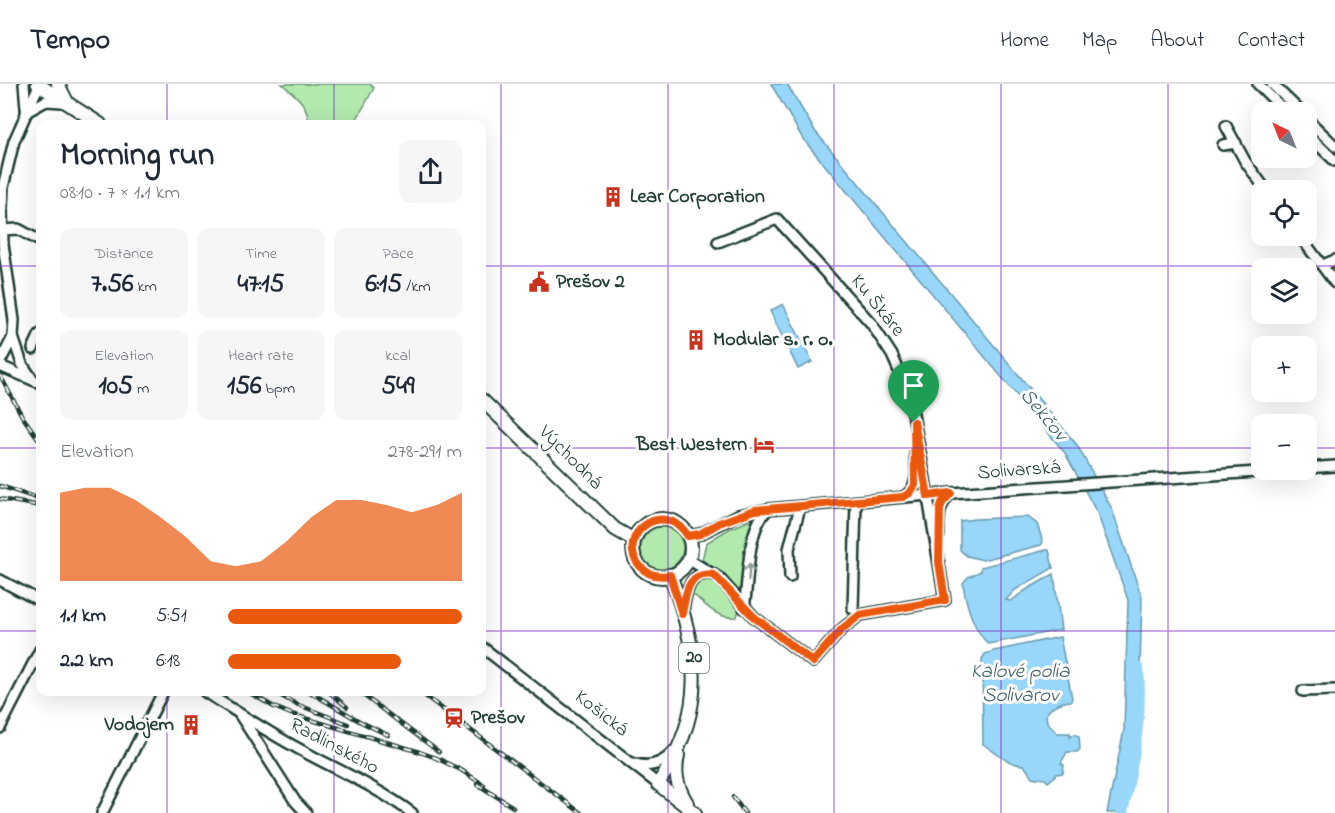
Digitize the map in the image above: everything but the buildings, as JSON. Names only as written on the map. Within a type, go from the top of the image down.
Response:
[{"type":"main road","points":[[38,84],[94,120]]},
{"type":"main road","points":[[58,84],[68,103]]},
{"type":"main road","name":"Východná","points":[[486,404],[615,529],[634,540]]},
{"type":"main road","points":[[661,519],[677,523],[688,536],[690,551],[688,559],[678,572],[661,577],[644,571],[634,557],[634,540],[644,525],[661,519]]},
{"type":"main road","name":"20","points":[[658,784],[681,742],[693,702],[695,669],[693,651],[670,575]]},
{"type":"main road","points":[[681,742],[676,767],[677,782],[681,793],[694,812]]},
{"type":"main road","name":"Košická","points":[[658,784],[694,812]]},
{"type":"street","points":[[24,84],[26,112]]},
{"type":"street","points":[[0,362],[11,342],[14,308],[2,230],[3,187],[14,141],[38,84]]},
{"type":"street","points":[[1258,84],[1276,102]]},
{"type":"street","points":[[1276,87],[1291,102]]},
{"type":"street","points":[[26,112],[46,101],[68,103]]},
{"type":"street","points":[[1226,126],[1260,180]]},
{"type":"street","points":[[1317,129],[1335,146]]},
{"type":"street","points":[[1223,145],[1236,143]]},
{"type":"street","points":[[1317,143],[1335,161]]},
{"type":"street","name":"Ku Škáre","points":[[718,242],[777,219],[877,330],[903,380],[914,422],[928,496]]},
{"type":"street","points":[[2,230],[18,229],[36,239]]},
{"type":"street","points":[[1308,246],[1335,283]]},
{"type":"street","points":[[1323,265],[1335,260]]},
{"type":"street","points":[[11,342],[26,372],[36,381]]},
{"type":"street","points":[[33,349],[36,343]]},
{"type":"street","points":[[0,366],[36,382]]},
{"type":"street","points":[[899,498],[910,493],[915,485],[914,422]]},
{"type":"street","points":[[1317,467],[1335,466]]},
{"type":"street","name":"Solivarská","points":[[688,536],[700,534],[738,515],[768,509],[951,493],[1251,472]]},
{"type":"street","points":[[939,562],[940,510],[942,503],[951,493]]},
{"type":"street","points":[[688,559],[714,575],[762,624],[813,662],[842,629],[860,615],[945,600],[928,496]]},
{"type":"street","points":[[853,609],[856,502]]},
{"type":"street","points":[[790,577],[789,549],[800,507]]},
{"type":"street","points":[[744,608],[753,537],[760,517],[768,509]]},
{"type":"street","points":[[682,614],[690,582],[703,574],[714,575]]},
{"type":"street","points":[[0,580],[36,599]]},
{"type":"street","name":"Košická","points":[[486,650],[658,784]]},
{"type":"street","points":[[0,728],[36,658]]},
{"type":"street","points":[[1303,691],[1335,690]]},
{"type":"street","points":[[115,813],[103,809],[161,696]]},
{"type":"street","name":"Radlinského","points":[[211,696],[300,749],[357,778],[412,813]]},
{"type":"street","name":"Radlinského","points":[[239,713],[295,801],[306,813]]},
{"type":"street","points":[[631,762],[645,766],[655,765],[667,759],[681,742]]},
{"type":"green space","points":[[282,84],[370,84],[374,88],[356,120],[308,120],[307,111],[296,96]]},
{"type":"green space","points":[[753,521],[743,591],[737,592],[714,568],[702,560],[706,543],[729,529]]},
{"type":"green space","points":[[662,527],[670,528],[677,533],[682,540],[682,556],[677,563],[670,568],[662,569],[654,568],[647,563],[642,556],[641,548],[642,540],[647,533],[654,528]]},
{"type":"green space","points":[[703,578],[714,581],[724,589],[739,609],[737,617],[719,614],[692,596],[697,580]]},
{"type":"water","points":[[771,84],[787,84],[815,131],[1077,445],[1112,509],[1142,598],[1138,732],[1122,813],[1107,813],[1124,730],[1128,600],[1098,515],[1065,453],[803,139]]},
{"type":"water","points":[[783,304],[812,362],[798,369],[770,311]]},
{"type":"water","points":[[1028,517],[1037,524],[1043,542],[1041,545],[983,560],[967,556],[960,550],[960,521]]},
{"type":"water","name":"Kalové polia Solivarov","points":[[1049,550],[1053,568],[1015,590],[1006,600],[1011,601],[1054,574],[1061,630],[988,644],[978,631],[971,616],[963,583],[968,577],[981,571],[981,567]]},
{"type":"water","name":"Kalové polia Solivarov","points":[[1060,637],[1072,698],[1071,701],[1053,706],[1046,715],[1047,722],[1057,733],[1070,733],[1070,737],[1074,734],[1079,736],[1080,749],[1077,752],[1067,752],[1061,763],[1064,765],[1063,773],[1056,774],[1048,782],[1045,779],[1032,777],[1024,765],[1007,760],[983,744],[982,659],[985,654],[994,651]]},
{"type":"waterway","name":"Sekčov","points":[[1122,813],[1133,760],[1139,706],[1138,669]]},
{"type":"railway","points":[[0,375],[22,416],[36,435]]},
{"type":"railway","points":[[0,486],[36,498]]},
{"type":"railway","points":[[0,499],[35,505]]},
{"type":"railway","points":[[255,696],[291,714],[442,760]]},
{"type":"railway","points":[[281,696],[348,724]]},
{"type":"railway","points":[[317,696],[388,735]]},
{"type":"railway","points":[[334,696],[347,707]]},
{"type":"railway","points":[[364,696],[439,752]]},
{"type":"railway","points":[[425,696],[581,813]]},
{"type":"railway","points":[[434,757],[461,770],[484,785]]},
{"type":"railway","points":[[477,784],[513,807]]},
{"type":"railway","points":[[733,797],[745,813]]},
{"type":"place","name":"Lear Corporation","points":[[613,197]]},
{"type":"place","name":"Prešov 2","points":[[539,282]]},
{"type":"place","name":"Modular s. r. o.","points":[[696,340]]},
{"type":"place","name":"Best Western","points":[[764,445]]},
{"type":"place","name":"Prešov","points":[[454,718]]},
{"type":"place","name":"Vodojem","points":[[191,725]]},
{"type":"route","points":[[914,422],[928,496],[951,493],[942,503],[940,510],[939,562],[945,600],[874,611],[853,618],[820,657],[813,662],[754,617],[714,575],[703,574],[690,582],[682,614],[670,575],[661,577],[644,571],[634,557],[634,540],[638,532],[652,521],[661,519],[677,523],[688,536],[700,534],[719,523],[755,510],[903,497],[914,489],[915,485],[914,422]]}]
